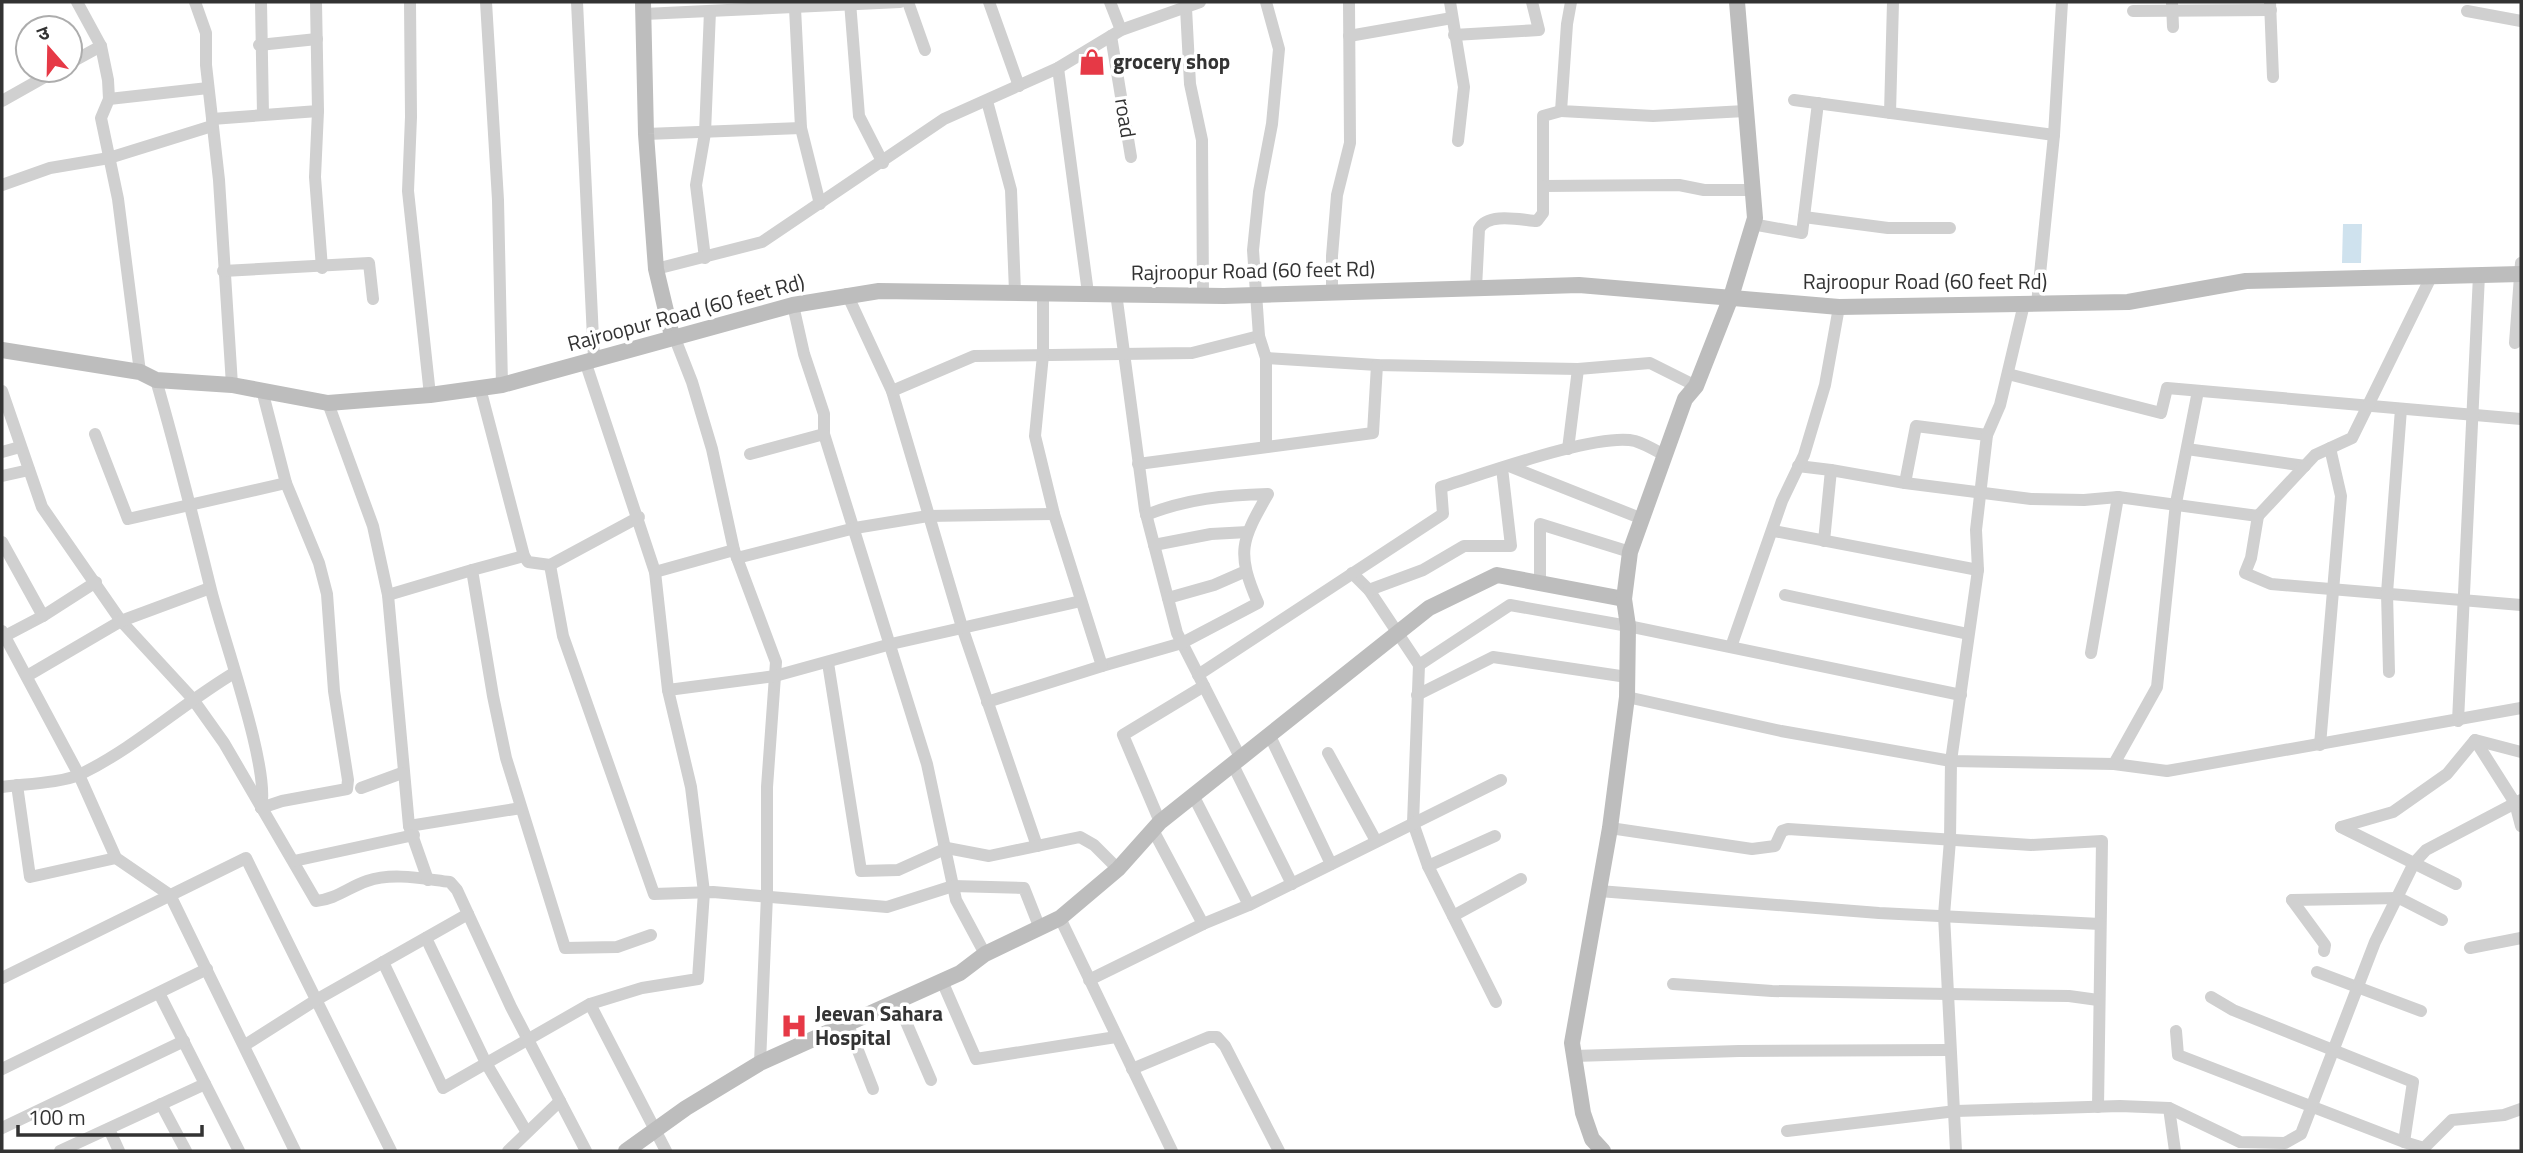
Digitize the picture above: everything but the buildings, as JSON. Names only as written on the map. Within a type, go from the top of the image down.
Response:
[{"type":"street","points":[[77,2],[101,46],[109,99],[102,118],[118,199],[141,372]]},
{"type":"street","points":[[195,2],[206,33],[208,88],[219,180],[232,385]]},
{"type":"street","points":[[261,2],[263,115]]},
{"type":"street","points":[[316,2],[318,111],[315,177],[322,268]]},
{"type":"street","points":[[410,2],[411,117],[408,191],[430,395]]},
{"type":"street","points":[[485,2],[498,200],[502,385]]},
{"type":"street","points":[[383,962],[443,1088],[590,1004],[642,988],[698,979],[704,892],[691,787],[668,690],[655,572],[590,360],[577,2]]},
{"type":"street","points":[[760,1063],[767,895],[767,787],[776,662],[736,554],[712,449],[692,382],[673,336],[656,269],[646,134],[643,8],[710,11],[738,6],[795,8],[900,2]]},
{"type":"street","points":[[908,2],[925,50]]},
{"type":"street","points":[[989,2],[1019,86]]},
{"type":"street","name":"road","points":[[1110,2],[1131,157]]},
{"type":"street","points":[[656,269],[762,242],[883,163],[944,119],[1058,68],[1116,33],[1200,2]]},
{"type":"street","points":[[1266,2],[1279,49],[1272,124],[1259,192],[1253,250],[1259,336],[1266,358],[1266,445]]},
{"type":"street","points":[[1332,293],[1337,195],[1350,143],[1349,2]]},
{"type":"street","points":[[1450,2],[1464,87],[1458,141]]},
{"type":"street","points":[[1454,35],[1539,30],[1532,2]]},
{"type":"street","points":[[1561,111],[1571,2]]},
{"type":"street","points":[[1604,1151],[1592,1139],[1583,1113],[1572,1043],[1610,828],[1627,697],[1628,626],[1624,599],[1630,552],[1640,517],[1685,399],[1696,386],[1731,297],[1752,224],[1752,190],[1737,2]]},
{"type":"street","points":[[1890,113],[1893,2]]},
{"type":"street","points":[[1956,1151],[1944,915],[1950,840],[1951,761],[1978,570],[1976,530],[1987,435],[2030,304],[2054,135],[2062,2]]},
{"type":"street","points":[[851,3],[859,116],[883,163]]},
{"type":"street","points":[[2172,6],[2173,27]]},
{"type":"street","points":[[2133,11],[2155,13],[2172,6],[2270,6],[2273,77]]},
{"type":"street","points":[[795,8],[800,128],[820,204]]},
{"type":"street","points":[[1186,8],[1190,84],[1202,140],[1203,295]]},
{"type":"street","points":[[705,258],[696,184],[705,133],[710,11]]},
{"type":"street","points":[[2468,11],[2521,21]]},
{"type":"street","points":[[1349,36],[1452,18]]},
{"type":"street","points":[[260,44],[317,39]]},
{"type":"street","points":[[84,55],[101,46]]},
{"type":"street","points":[[1058,68],[1088,293]]},
{"type":"street","points":[[2,101],[32,84]]},
{"type":"street","points":[[109,99],[208,88]]},
{"type":"street","points":[[1794,100],[2054,135]]},
{"type":"street","points":[[987,101],[1011,190],[1015,292]]},
{"type":"street","points":[[1752,224],[1802,233],[1818,103]]},
{"type":"street","points":[[2,185],[50,168],[109,158],[212,122],[318,111]]},
{"type":"street","points":[[1476,288],[1479,229],[1482,223],[1490,219],[1538,220],[1543,213],[1544,116],[1561,111],[1653,116],[1745,111]]},
{"type":"street","points":[[646,134],[800,128]]},
{"type":"street","points":[[1543,186],[1679,185],[1704,190],[1752,190]]},
{"type":"street","points":[[1804,217],[1888,228],[1950,228]]},
{"type":"street","points":[[223,271],[369,264],[373,299]]},
{"type":"street","points":[[2515,343],[2520,270]]},
{"type":"street","name":"Rajroopur Road (60 feet Rd)","points":[[2,350],[141,372],[156,380],[232,385],[328,403],[430,395],[502,385],[793,305],[879,290],[1256,295],[1579,285],[1839,307],[2128,302],[2246,281],[2479,275],[2520,270]]},
{"type":"street","points":[[2458,721],[2479,275]]},
{"type":"street","points":[[2431,276],[2352,438],[2315,455],[2258,516],[2251,558],[2245,573],[2271,584],[2521,605]]},
{"type":"street","points":[[1043,292],[1043,355],[1035,436],[1054,514],[1102,666]]},
{"type":"street","points":[[1116,293],[1146,515],[1168,598],[1182,643],[1292,884]]},
{"type":"street","points":[[847,294],[892,391],[962,627],[1037,846]]},
{"type":"street","points":[[793,305],[804,354],[824,414],[824,434],[927,764],[956,900],[985,954]]},
{"type":"street","points":[[1731,647],[1825,385],[1839,307]]},
{"type":"street","points":[[892,391],[974,356],[1192,353],[1259,336]]},
{"type":"street","points":[[1266,358],[1377,365],[1578,369],[1650,363],[1696,386]]},
{"type":"street","points":[[1138,464],[1373,433],[1377,365]]},
{"type":"street","points":[[1569,449],[1578,369]]},
{"type":"street","points":[[2008,374],[2161,413],[2167,387],[2521,419]]},
{"type":"street","points":[[156,380],[192,503],[210,588],[261,778],[264,798],[261,808]]},
{"type":"street","points":[[481,388],[524,556],[528,562],[550,565],[639,517]]},
{"type":"street","points":[[261,808],[347,789],[348,780],[334,691],[327,594],[319,563],[286,483],[262,390]]},
{"type":"street","points":[[2,391],[42,507],[121,621],[192,698],[223,743],[316,901],[332,899],[369,880],[392,876],[450,882],[457,890],[528,1040],[586,1151]]},
{"type":"street","points":[[2114,764],[2157,687],[2176,503],[2198,391]]},
{"type":"street","points":[[328,403],[373,527],[388,595],[402,773],[411,830],[428,880]]},
{"type":"street","points":[[2389,672],[2387,593],[2401,409]]},
{"type":"street","points":[[1905,483],[1916,426],[1987,435]]},
{"type":"street","points":[[95,434],[128,519],[286,483]]},
{"type":"street","points":[[750,454],[824,434]]},
{"type":"street","points":[[1203,924],[1157,826],[1123,735],[1352,573],[1443,513],[1441,487],[1569,449],[1633,440],[1664,455]]},
{"type":"street","points":[[2,452],[20,447]]},
{"type":"street","points":[[2320,745],[2341,496],[2330,448]]},
{"type":"street","points":[[2187,449],[2305,466]]},
{"type":"street","points":[[1798,466],[1979,492],[2084,500],[2118,497],[2258,516]]},
{"type":"street","points":[[1505,467],[1640,517]]},
{"type":"street","points":[[1369,590],[1423,570],[1464,546],[1511,546],[1505,467]]},
{"type":"street","points":[[2,476],[29,470]]},
{"type":"street","points":[[1824,541],[1830,470]]},
{"type":"street","points":[[987,702],[1182,643],[1258,603],[1242,551],[1248,532],[1268,494],[1221,495],[1169,506],[1146,515]]},
{"type":"street","points":[[2091,653],[2118,497]]},
{"type":"street","points":[[655,572],[855,528],[928,516],[1054,514]]},
{"type":"street","points":[[1540,583],[1540,524],[1630,552]]},
{"type":"street","points":[[1774,531],[1978,570]]},
{"type":"street","points":[[1154,545],[1211,534],[1248,532]]},
{"type":"street","points":[[2,542],[43,616]]},
{"type":"street","points":[[388,595],[524,556]]},
{"type":"street","points":[[550,565],[563,636],[654,894],[704,892],[767,895],[887,907],[953,886],[1024,888],[1040,926]]},
{"type":"street","points":[[472,570],[493,696],[521,808],[565,948],[617,947],[651,935]]},
{"type":"street","points":[[1168,598],[1214,585],[1246,571]]},
{"type":"street","points":[[1352,573],[1369,590],[1419,665],[1413,823],[1428,866],[1496,1002]]},
{"type":"street","points":[[626,1151],[760,1063],[960,973],[985,954],[1060,918],[1118,869],[1157,826],[1193,795],[1429,608],[1497,575],[1624,599]]},
{"type":"street","points":[[96,582],[43,616],[3,633],[8,655],[27,676],[79,775],[116,858],[170,895],[295,1151]]},
{"type":"street","points":[[27,676],[121,621],[210,588]]},
{"type":"street","points":[[1785,595],[1968,634]]},
{"type":"street","points":[[668,690],[775,676],[962,627],[1081,601]]},
{"type":"street","points":[[1419,665],[1510,605],[1628,626],[1961,695]]},
{"type":"street","points":[[1417,695],[1493,657],[1627,677]]},
{"type":"street","points":[[828,663],[861,872],[898,870],[947,848],[989,856],[1080,837],[1094,845],[1118,869]]},
{"type":"street","points":[[2,787],[79,775],[135,740],[192,698],[234,673]]},
{"type":"street","points":[[1627,697],[1781,731],[1951,761],[2114,764],[2167,771],[2521,708]]},
{"type":"street","points":[[1270,736],[1331,864]]},
{"type":"street","points":[[2475,740],[2521,752]]},
{"type":"street","points":[[2475,740],[2518,802],[2521,826]]},
{"type":"street","points":[[2456,884],[2341,827],[2393,812],[2447,774],[2475,740]]},
{"type":"street","points":[[1328,753],[1376,841]]},
{"type":"street","points":[[360,788],[402,773]]},
{"type":"street","points":[[1089,980],[1203,924],[1249,905],[1501,780]]},
{"type":"street","points":[[17,785],[30,877],[116,858]]},
{"type":"street","points":[[1193,795],[1249,905]]},
{"type":"street","points":[[1787,1131],[1956,1111],[2169,1108],[2240,1142],[2285,1143],[2301,1134],[2314,1106],[2356,987],[2414,863],[2426,850],[2518,802]]},
{"type":"street","points":[[294,861],[411,830],[521,808]]},
{"type":"street","points":[[1610,828],[1752,849],[1775,846],[1782,831],[1788,829],[2031,845],[2102,841],[2102,983],[2098,1000],[2098,1107]]},
{"type":"street","points":[[1428,866],[1495,836]]},
{"type":"street","points":[[2,978],[246,858],[391,1151]]},
{"type":"street","points":[[1453,916],[1521,879]]},
{"type":"street","points":[[1599,891],[1879,913],[2100,924]]},
{"type":"street","points":[[2323,951],[2325,945],[2292,900],[2399,898],[2442,919]]},
{"type":"street","points":[[245,1045],[316,1000],[468,914]]},
{"type":"street","points":[[1060,918],[1172,1151]]},
{"type":"street","points":[[2470,948],[2521,937]]},
{"type":"street","points":[[426,938],[486,1063],[526,1131]]},
{"type":"street","points":[[2,1069],[207,969]]},
{"type":"street","points":[[2317,972],[2421,1011]]},
{"type":"street","points":[[942,981],[976,1059],[1116,1037]]},
{"type":"street","points":[[1673,984],[1772,990],[2069,996],[2098,1000]]},
{"type":"street","points":[[159,993],[239,1151]]},
{"type":"street","points":[[2211,997],[2233,1010],[2413,1082],[2404,1142]]},
{"type":"street","points":[[897,1001],[931,1080]]},
{"type":"street","points":[[590,1004],[653,1131],[666,1151]]},
{"type":"street","points":[[848,1025],[873,1089]]},
{"type":"street","points":[[2176,1031],[2178,1055],[2424,1148],[2452,1120],[2504,1115],[2521,1109]]},
{"type":"street","points":[[1132,1069],[1209,1037],[1217,1037],[1225,1046],[1279,1151]]},
{"type":"street","points":[[2,1128],[184,1041]]},
{"type":"street","points":[[1574,1056],[1739,1051],[1951,1050]]},
{"type":"street","points":[[60,1151],[205,1084]]},
{"type":"street","points":[[508,1151],[560,1101]]},
{"type":"street","points":[[161,1104],[186,1151]]},
{"type":"street","points":[[2169,1108],[2175,1151]]},
{"type":"street","points":[[109,1129],[120,1151]]},
{"type":"water","points":[[2343,224],[2362,224],[2361,263],[2342,263]]},
{"type":"place","name":"grocery shop","points":[[1092,62]]},
{"type":"place","name":"Jeevan Sahara Hospital","points":[[794,1026]]}]
